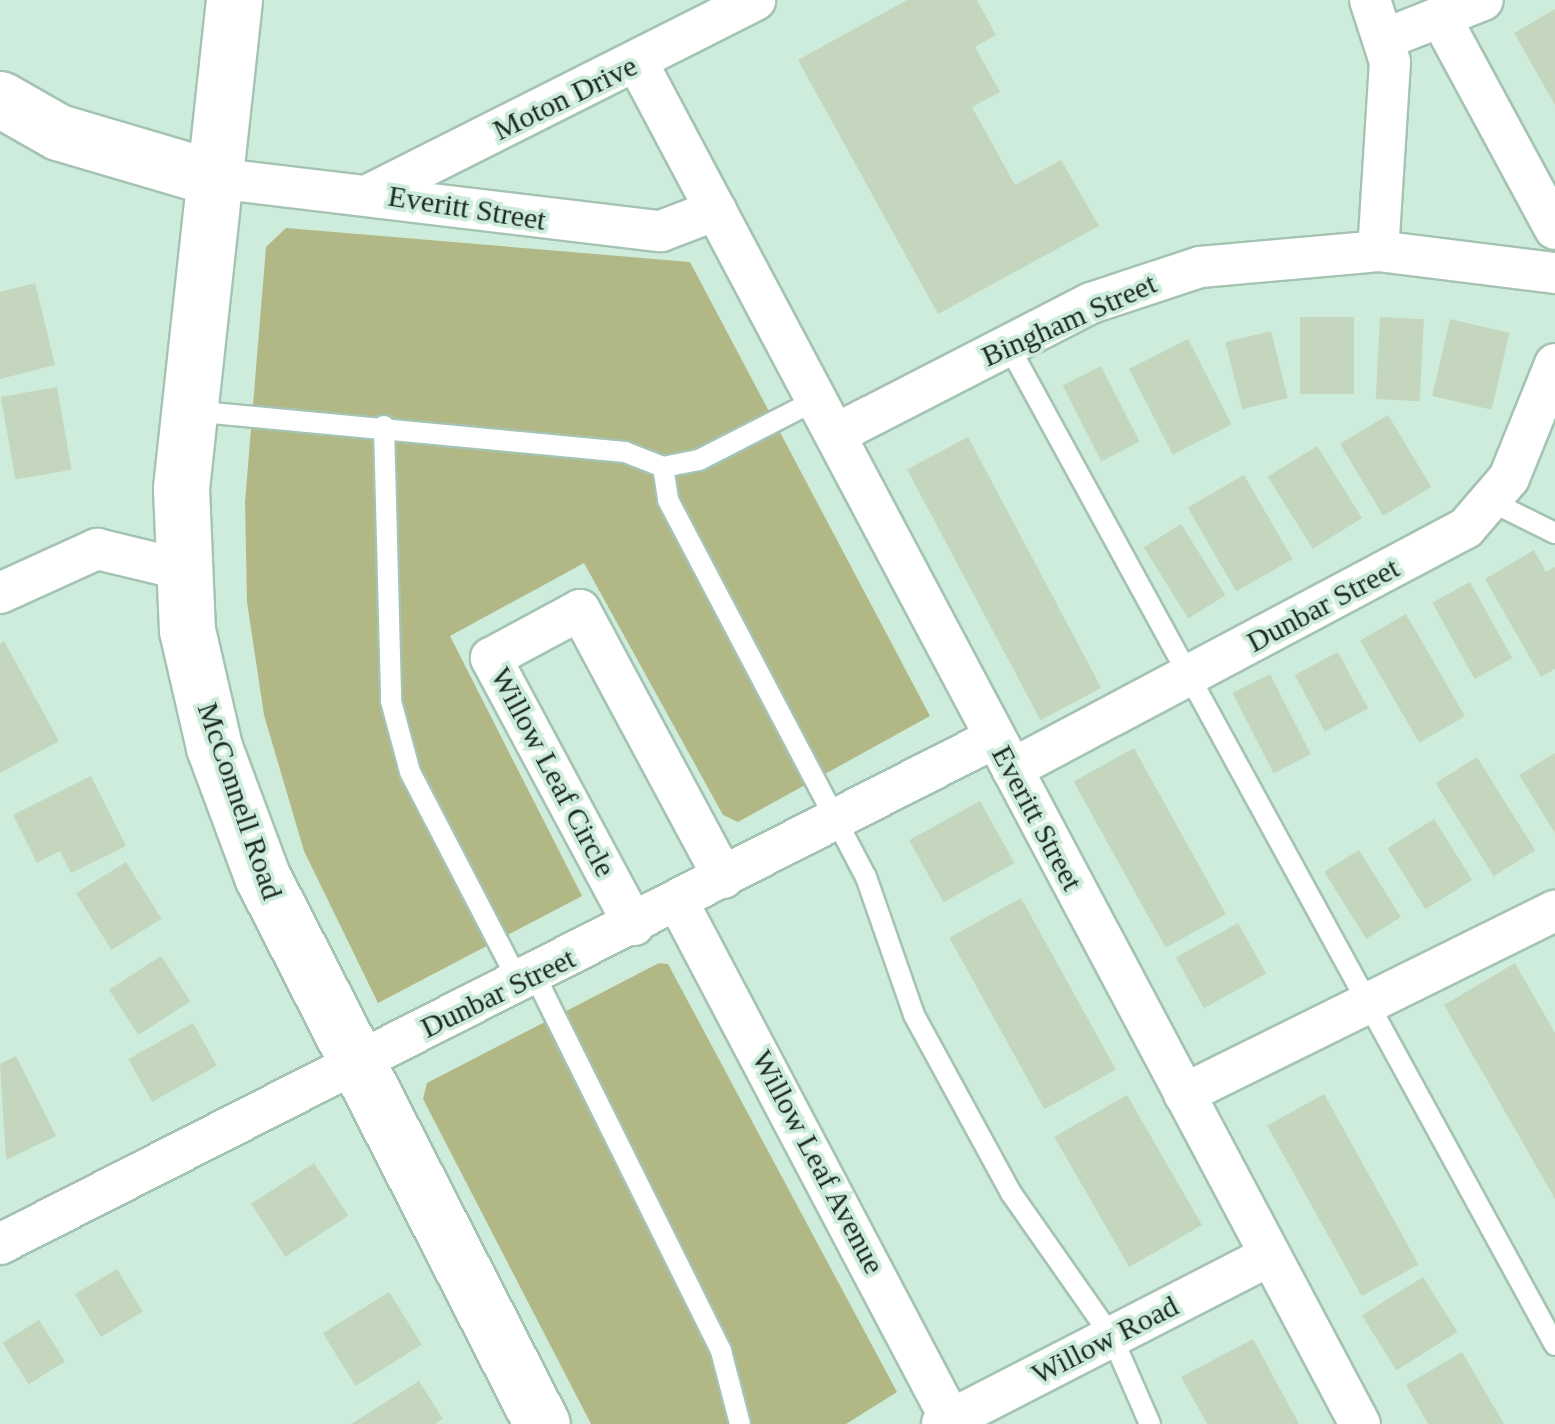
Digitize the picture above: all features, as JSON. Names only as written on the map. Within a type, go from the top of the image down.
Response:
[{"type":"street","name":"McConnell Road","points":[[234,0],[190,411],[180,569],[214,746],[262,876],[352,1065],[542,1424]]},
{"type":"street","name":"Moton Drive","points":[[372,193],[756,0]]},
{"type":"street","points":[[1370,0],[1386,38],[1378,251]]},
{"type":"street","points":[[1386,38],[1443,22],[1483,0]]},
{"type":"street","points":[[1443,22],[1555,228]]},
{"type":"street","name":"Everitt Street","points":[[636,62],[1360,1424]]},
{"type":"street","points":[[0,99],[58,132],[214,178]]},
{"type":"street","name":"Everitt Street","points":[[214,178],[372,193],[494,216],[661,231],[716,210]]},
{"type":"street","name":"Bingham Street","points":[[827,417],[1200,266],[1378,251],[1555,274]]},
{"type":"street","name":"Dunbar Street","points":[[0,1244],[836,820],[1187,676],[1466,528],[1492,502],[1555,364]]},
{"type":"street","points":[[0,594],[97,549],[180,569]]},
{"type":"street","name":"Willow Leaf Circle","points":[[634,925],[491,658],[580,610],[724,878]]},
{"type":"street","name":"Willow Leaf Avenue","points":[[678,902],[948,1422]]},
{"type":"street","points":[[1184,1094],[1365,1005],[1551,921]]},
{"type":"street","name":"Willow Road","points":[[948,1422],[1268,1256]]},
{"type":"lane","points":[[1008,343],[1365,1005],[1555,1345]]},
{"type":"lane","points":[[190,411],[384,426],[625,452],[663,467],[699,460],[827,417]]},
{"type":"lane","points":[[384,426],[391,701],[410,772],[527,980],[721,1351],[740,1424]]},
{"type":"lane","points":[[663,467],[668,500],[875,898],[914,1015],[1010,1193],[1112,1337],[1150,1424]]},
{"type":"lane","points":[[1492,502],[1555,533]]},
{"type":"green space","points":[[286,228],[690,262],[930,716],[738,822],[723,815],[584,563],[450,636],[582,896],[378,1003],[304,851],[264,715],[247,602],[245,502],[266,247]]},
{"type":"green space","points":[[659,963],[668,964],[897,1392],[846,1424],[591,1424],[423,1099],[427,1083]]},
{"type":"building","points":[[907,0],[977,0],[996,35],[975,47],[1000,92],[972,107],[1015,185],[1061,160],[1099,226],[938,314],[798,60]]},
{"type":"building","points":[[1555,9],[1555,105],[1514,33]]},
{"type":"building","points":[[35,283],[55,365],[0,379],[0,292]]},
{"type":"building","points":[[1300,317],[1354,317],[1354,394],[1300,394]]},
{"type":"building","points":[[1380,317],[1424,319],[1420,401],[1376,399]]},
{"type":"building","points":[[1450,319],[1509,333],[1492,410],[1432,396]]},
{"type":"building","points":[[1271,331],[1288,398],[1242,409],[1225,342]]},
{"type":"building","points":[[1188,339],[1232,425],[1173,454],[1129,369]]},
{"type":"building","points":[[1101,366],[1140,442],[1101,461],[1063,386]]},
{"type":"building","points":[[57,387],[72,470],[15,480],[1,397]]},
{"type":"building","points":[[1388,415],[1431,487],[1383,516],[1340,444]]},
{"type":"building","points":[[968,437],[1101,688],[1040,720],[907,469]]},
{"type":"building","points":[[1317,446],[1362,518],[1313,549],[1268,477]]},
{"type":"building","points":[[1244,475],[1292,559],[1236,592],[1188,508]]},
{"type":"building","points":[[1181,524],[1226,595],[1188,619],[1144,547]]},
{"type":"building","points":[[1534,550],[1546,572],[1555,567],[1555,669],[1541,677],[1485,579]]},
{"type":"building","points":[[1470,582],[1512,658],[1475,679],[1432,603]]},
{"type":"building","points":[[1406,614],[1465,716],[1419,743],[1360,640]]},
{"type":"building","points":[[4,641],[59,741],[0,773],[0,644]]},
{"type":"building","points":[[1338,652],[1368,709],[1325,732],[1295,675]]},
{"type":"building","points":[[1270,674],[1311,754],[1273,773],[1233,693]]},
{"type":"building","points":[[1134,748],[1226,914],[1166,948],[1074,781]]},
{"type":"building","points":[[1555,753],[1555,833],[1519,775]]},
{"type":"building","points":[[1477,757],[1535,850],[1494,876],[1435,783]]},
{"type":"building","points":[[91,776],[126,846],[71,873],[60,851],[37,863],[13,815]]},
{"type":"building","points":[[980,801],[1014,863],[944,902],[909,840]]},
{"type":"building","points":[[1434,819],[1472,880],[1426,909],[1387,848]]},
{"type":"building","points":[[1359,850],[1401,917],[1366,939],[1324,872]]},
{"type":"building","points":[[126,862],[162,919],[111,950],[76,893]]},
{"type":"building","points":[[1021,898],[1116,1069],[1044,1109],[949,938]]},
{"type":"building","points":[[1238,923],[1266,974],[1204,1008],[1176,957]]},
{"type":"building","points":[[161,956],[190,1001],[138,1035],[109,990]]},
{"type":"building","points":[[1515,963],[1555,1033],[1555,1199],[1444,1005]]},
{"type":"building","points":[[193,1023],[217,1066],[152,1102],[128,1059]]},
{"type":"building","points":[[16,1056],[56,1136],[6,1160],[0,1064]]},
{"type":"building","points":[[1324,1094],[1419,1265],[1362,1296],[1267,1126]]},
{"type":"building","points":[[1127,1095],[1202,1225],[1129,1267],[1054,1137]]},
{"type":"building","points":[[314,1163],[348,1216],[285,1257],[251,1204]]},
{"type":"building","points":[[117,1269],[143,1312],[101,1337],[75,1294]]},
{"type":"building","points":[[1423,1277],[1457,1332],[1396,1370],[1362,1315]]},
{"type":"building","points":[[389,1292],[422,1345],[356,1386],[323,1333]]},
{"type":"building","points":[[39,1320],[65,1362],[28,1384],[3,1343]]},
{"type":"building","points":[[1253,1339],[1299,1424],[1207,1424],[1181,1377]]},
{"type":"building","points":[[1462,1352],[1504,1424],[1428,1424],[1406,1385]]},
{"type":"building","points":[[419,1381],[443,1419],[435,1424],[351,1424]]}]
